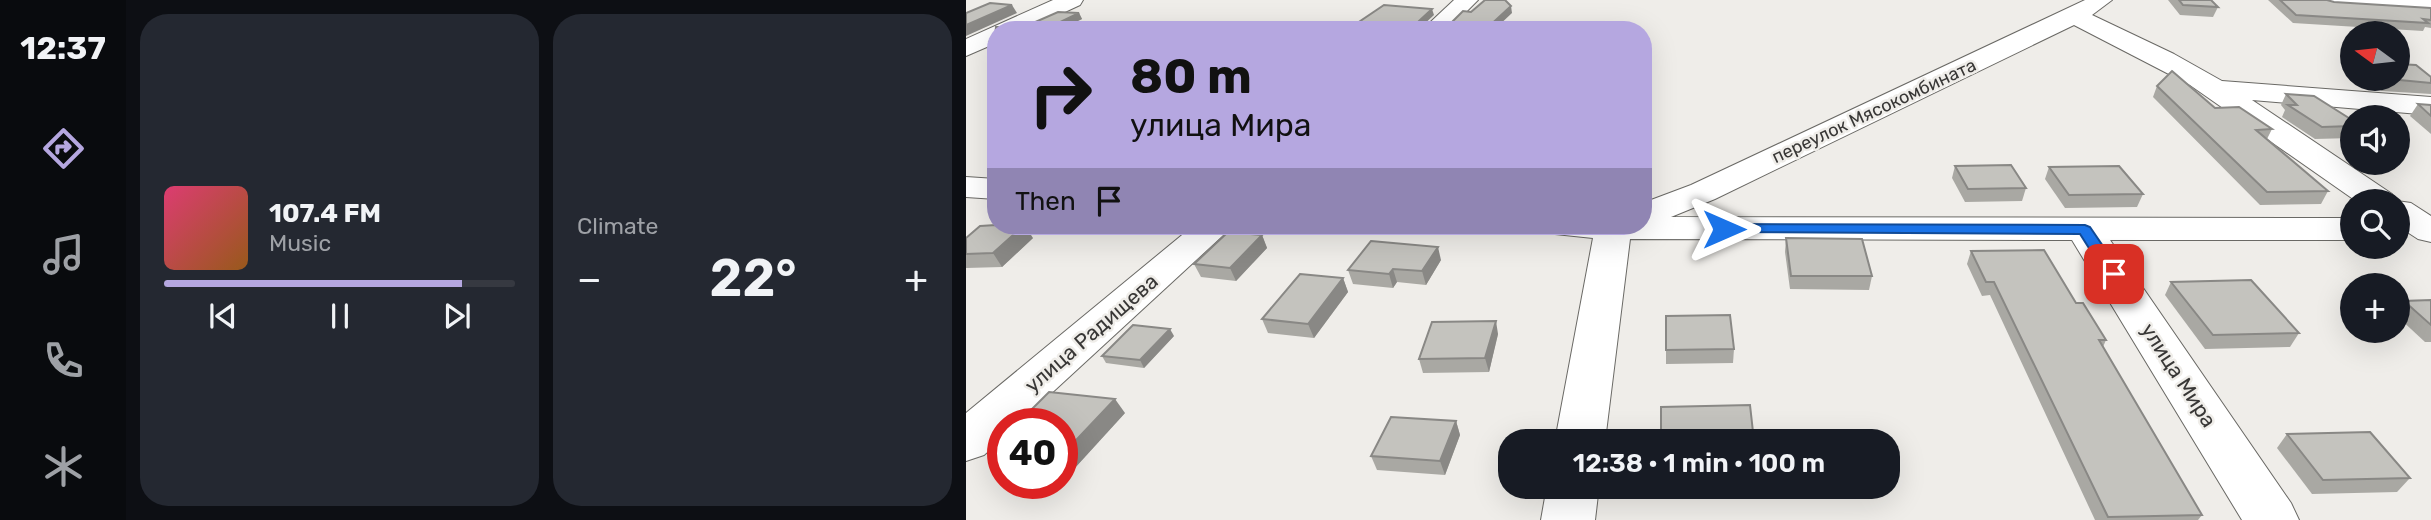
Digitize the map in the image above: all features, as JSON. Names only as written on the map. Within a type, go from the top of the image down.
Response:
[{"type":"street","points":[[1026,21],[1072,0]]},
{"type":"street","points":[[1444,21],[1468,0]]},
{"type":"street","name":"переулок Мясокомбината","points":[[1652,212],[1703,191],[2074,16],[2101,0]]},
{"type":"street","points":[[2330,0],[2431,6]]},
{"type":"street","points":[[2074,16],[2147,51],[2216,89],[2360,189]]},
{"type":"street","points":[[966,48],[987,38]]},
{"type":"street","points":[[2216,89],[2431,106]]},
{"type":"street","points":[[966,187],[987,188]]},
{"type":"street","points":[[1652,223],[2085,230],[2340,229]]},
{"type":"street","name":"улица Мира","points":[[2085,230],[2272,520]]},
{"type":"street","name":"улица Радищева","points":[[966,441],[1205,235]]},
{"type":"street","points":[[1582,429],[1623,235]]},
{"type":"street","points":[[1568,520],[1571,499]]},
{"type":"building","points":[[1485,0],[1505,0],[1511,6],[1495,21],[1453,21],[1463,11],[1471,12]]},
{"type":"building","points":[[2179,0],[2211,0],[2218,7],[2183,5]]},
{"type":"building","points":[[2280,0],[2327,0],[2431,8],[2431,20],[2423,19],[2428,23],[2296,15]]},
{"type":"building","points":[[990,3],[1012,5],[966,25],[966,13]]},
{"type":"building","points":[[1384,5],[1432,9],[1419,21],[1360,21]]},
{"type":"building","points":[[1058,12],[1079,13],[1063,21],[1038,21]]},
{"type":"building","points":[[2410,65],[2416,65],[2431,77],[2431,83],[2410,81]]},
{"type":"building","points":[[2172,71],[2215,108],[2239,107],[2272,129],[2256,130],[2328,191],[2267,192],[2157,86]]},
{"type":"building","points":[[2286,94],[2314,96],[2340,112],[2340,126],[2322,127],[2288,105],[2297,105]]},
{"type":"building","points":[[2418,104],[2431,105],[2431,116]]},
{"type":"building","points":[[2011,165],[2026,188],[1968,189],[1955,166]]},
{"type":"building","points":[[2119,166],[2143,194],[2069,195],[2049,167]]},
{"type":"building","points":[[980,226],[987,226],[987,235],[1013,235],[993,253],[966,254],[966,238]]},
{"type":"building","points":[[1225,235],[1262,235],[1230,268],[1194,264]]},
{"type":"building","points":[[1786,238],[1862,239],[1872,276],[1791,276]]},
{"type":"building","points":[[1371,241],[1438,247],[1422,271],[1393,269],[1389,274],[1348,270]]},
{"type":"building","points":[[2044,250],[2076,303],[2083,303],[2106,340],[2099,340],[2202,515],[2108,517],[1994,282],[1986,282],[1971,251]]},
{"type":"building","points":[[1300,274],[1343,278],[1308,324],[1262,319]]},
{"type":"building","points":[[2251,280],[2299,333],[2213,335],[2171,282]]},
{"type":"building","points":[[2431,300],[2431,325],[2410,306],[2410,301]]},
{"type":"building","points":[[1730,315],[1734,349],[1666,350],[1666,316]]},
{"type":"building","points":[[1496,321],[1485,358],[1419,359],[1432,322]]},
{"type":"building","points":[[1133,325],[1170,329],[1140,360],[1102,356]]},
{"type":"building","points":[[1049,392],[1115,399],[1078,438],[1078,408],[1033,408]]},
{"type":"building","points":[[1750,405],[1753,429],[1661,429],[1661,407]]},
{"type":"building","points":[[1391,417],[1456,421],[1440,461],[1371,456]]},
{"type":"building","points":[[2370,432],[2410,478],[2323,480],[2287,434]]},
{"type":"route","points":[[1724,229],[2085,230],[2114,274]]}]
